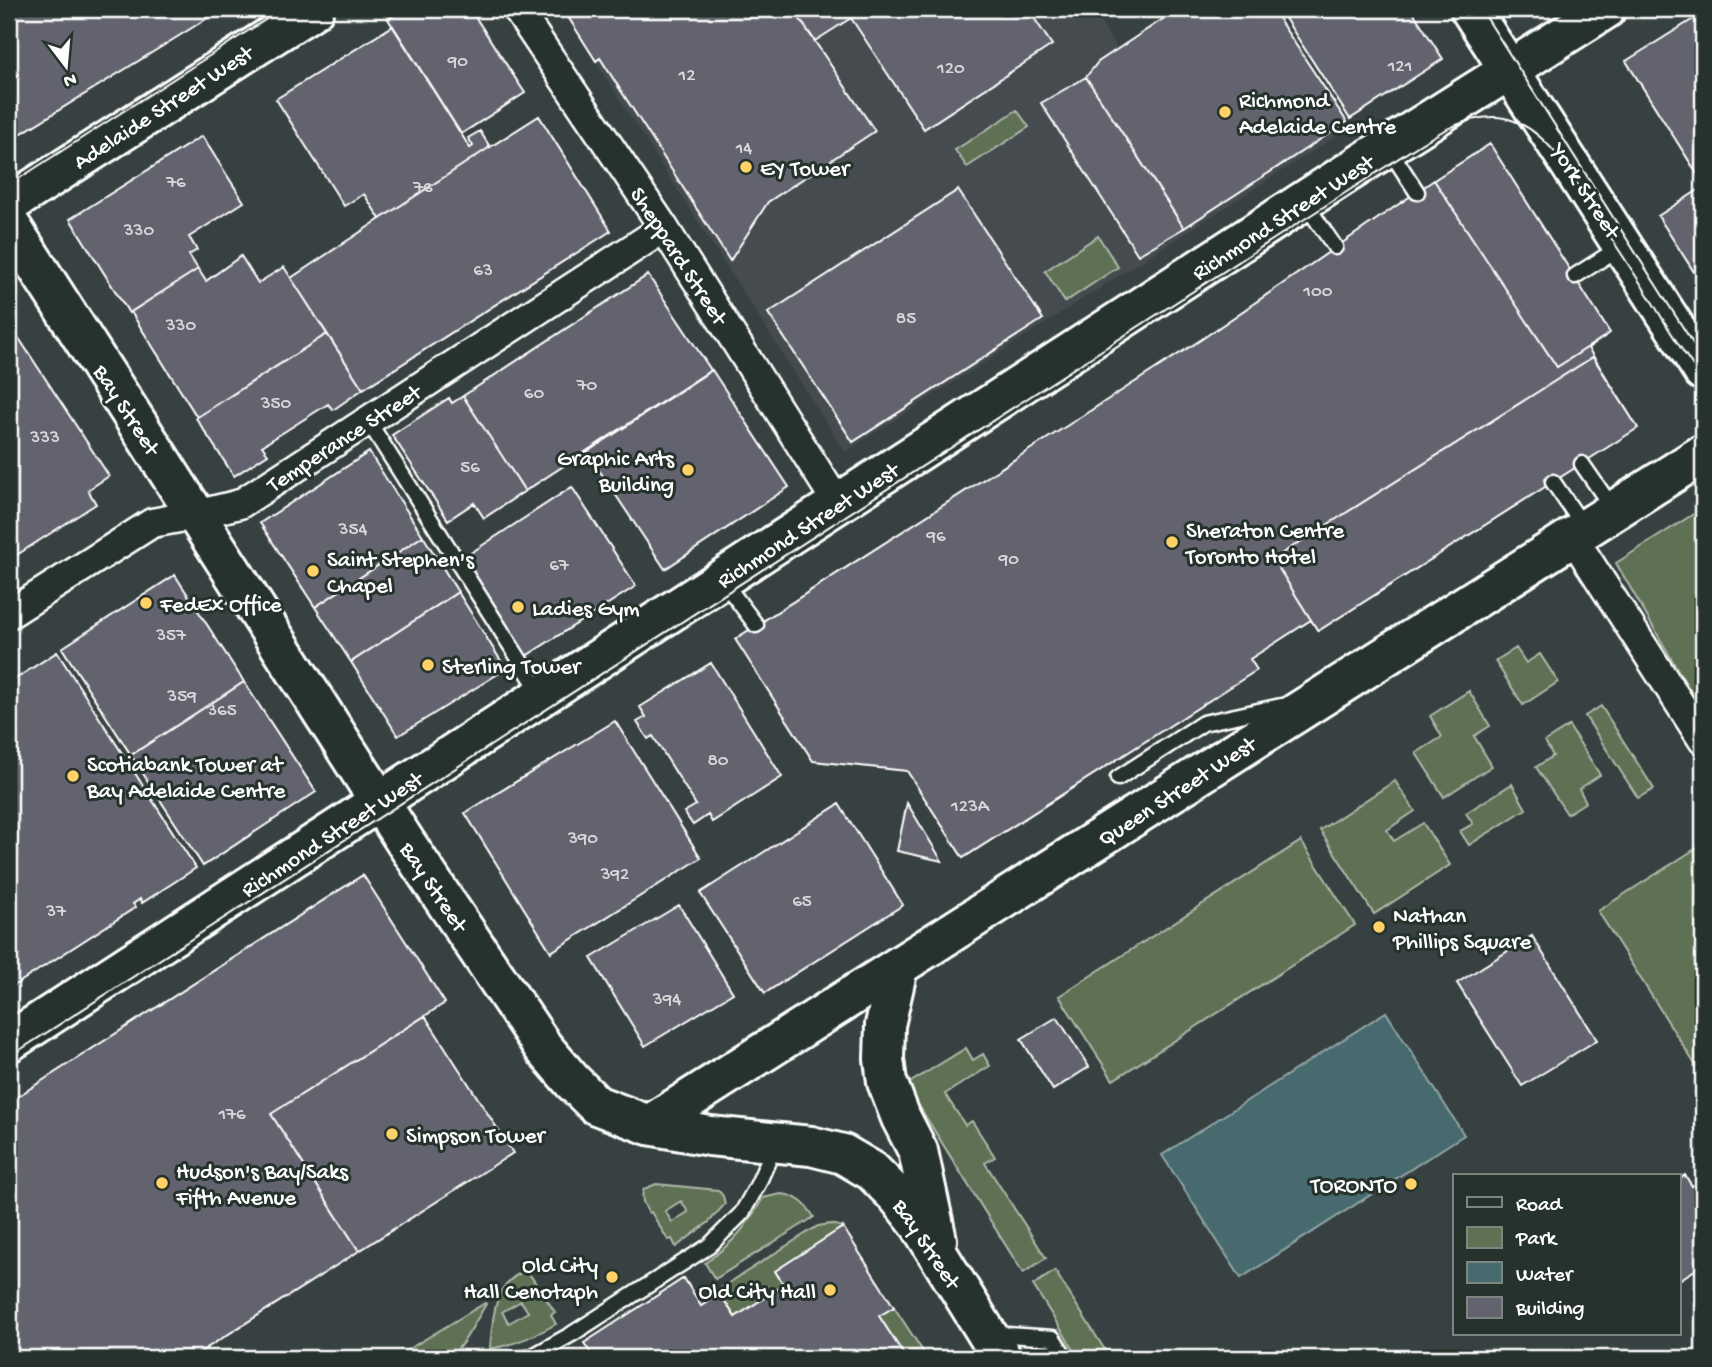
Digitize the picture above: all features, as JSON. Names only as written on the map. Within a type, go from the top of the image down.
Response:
[{"type":"main road","name":"Adelaide Street West","points":[[9,204],[314,9]]},
{"type":"main road","name":"York Street","points":[[1470,9],[1703,371]]},
{"type":"main road","name":"Richmond Street West","points":[[9,1042],[1606,9]]},
{"type":"main road","name":"Bay Street","points":[[9,223],[406,843],[543,1047],[572,1081],[596,1105],[649,1125],[710,1136],[811,1146],[843,1154],[872,1171],[898,1197],[920,1225],[994,1346]]},
{"type":"main road","name":"Queen Street West","points":[[649,1125],[1703,454]]},
{"type":"main road","points":[[898,968],[885,1025],[884,1059],[887,1082],[918,1151],[941,1260]]},
{"type":"street","name":"Sheppard Street","points":[[517,9],[664,228],[838,504]]},
{"type":"street","name":"Temperance Street","points":[[9,614],[152,523],[240,504],[664,228]]},
{"type":"street","points":[[1590,524],[1703,740]]},
{"type":"lane","points":[[1388,148],[1417,191]]},
{"type":"lane","points":[[1304,202],[1335,247]]},
{"type":"lane","points":[[1574,276],[1623,246]]},
{"type":"lane","points":[[368,421],[543,696]]},
{"type":"lane","points":[[1582,464],[1590,524]]},
{"type":"lane","points":[[1553,482],[1590,524]]},
{"type":"lane","points":[[722,580],[756,625]]},
{"type":"lane","points":[[1118,778],[1203,723],[1320,698]]},
{"type":"lane","points":[[525,1358],[572,1334],[709,1246],[742,1213],[776,1143]]},
{"type":"lane","points":[[994,1346],[1052,1338],[1066,1358]]},
{"type":"shaded area","points":[[562,9],[1091,9],[1118,49],[1178,9],[1272,9],[1350,127],[845,452]]},
{"type":"green space","points":[[1017,110],[1029,127],[967,167],[955,150]]},
{"type":"green space","points":[[1098,236],[1118,267],[1065,302],[1045,271]]},
{"type":"green space","points":[[1703,508],[1703,713],[1616,563]]},
{"type":"green space","points":[[1516,648],[1526,663],[1540,654],[1558,682],[1523,705],[1495,661]]},
{"type":"green space","points":[[1469,691],[1490,726],[1474,736],[1492,766],[1444,797],[1416,753],[1442,737],[1430,716]]},
{"type":"green space","points":[[1601,706],[1654,789],[1638,798],[1585,716]]},
{"type":"green space","points":[[1569,726],[1600,775],[1579,789],[1586,802],[1567,814],[1536,767],[1553,756],[1545,741]]},
{"type":"green space","points":[[1395,781],[1415,811],[1387,830],[1394,841],[1423,823],[1450,865],[1374,914],[1320,830]]},
{"type":"green space","points":[[1512,784],[1526,809],[1469,845],[1460,831],[1473,824],[1466,813]]},
{"type":"green space","points":[[1301,841],[1355,925],[1113,1080],[1059,996]]},
{"type":"green space","points":[[1703,844],[1703,1077],[1598,911]]},
{"type":"green space","points":[[966,1048],[973,1060],[983,1054],[990,1066],[945,1094],[965,1125],[972,1121],[995,1157],[985,1163],[1046,1258],[1023,1273],[906,1085]]},
{"type":"green space","points":[[656,1184],[718,1190],[725,1204],[709,1222],[676,1247],[672,1239],[668,1240],[651,1212],[649,1213],[643,1199],[644,1189]],"holes":[[[681,1201],[688,1212],[672,1222],[665,1211]]]},
{"type":"green space","points":[[781,1194],[800,1201],[814,1217],[715,1279],[705,1263],[738,1234],[763,1198]]},
{"type":"green space","points":[[831,1224],[843,1227],[775,1272],[784,1285],[735,1317],[718,1290],[818,1226]]},
{"type":"green space","points":[[524,1271],[528,1272],[555,1312],[551,1315],[556,1324],[524,1340],[490,1349],[493,1321],[502,1290]],"holes":[[[521,1301],[528,1312],[509,1323],[502,1312]]]},
{"type":"green space","points":[[1055,1271],[1110,1358],[1079,1358],[1033,1285]]},
{"type":"green space","points":[[485,1303],[465,1340],[450,1356],[432,1359],[394,1358]]},
{"type":"green space","points":[[894,1307],[924,1353],[916,1358],[906,1358],[879,1316]]},
{"type":"water","points":[[1386,1012],[1464,1135],[1241,1278],[1162,1155]]},
{"type":"building","points":[[9,9],[214,9],[216,13],[17,136],[9,122]]},
{"type":"building","points":[[404,9],[470,9],[525,93],[461,134],[388,19]]},
{"type":"building","name":"EY Tower","points":[[563,9],[793,9],[875,131],[768,202],[730,261],[600,58],[596,61]]},
{"type":"building","points":[[793,9],[1028,9],[1052,45],[924,129],[851,18],[815,41]]},
{"type":"building","name":"Richmond Adelaide Centre","points":[[1178,9],[1272,9],[1347,122],[1184,228],[1086,77],[1098,62]]},
{"type":"building","points":[[1279,9],[1411,9],[1443,59],[1350,119]]},
{"type":"building","points":[[1703,13],[1703,183],[1626,61]]},
{"type":"building","points":[[393,26],[470,148],[473,146],[468,138],[480,131],[490,147],[539,116],[611,231],[363,389],[291,278],[380,219],[364,194],[344,206],[276,99]]},
{"type":"building","points":[[393,26],[470,148],[473,146],[468,138],[480,131],[490,147],[380,219],[364,194],[344,206],[276,99]]},
{"type":"building","points":[[1086,77],[1184,228],[1138,255],[1041,103]]},
{"type":"building","points":[[202,136],[244,202],[189,237],[197,250],[189,255],[198,269],[129,313],[70,219]]},
{"type":"building","points":[[1490,144],[1610,333],[1557,367],[1434,180]]},
{"type":"building","name":"Sheraton Centre Toronto Hotel","points":[[1490,144],[1610,333],[1588,348],[1638,428],[1318,631],[1311,620],[1250,659],[1257,670],[963,858],[907,771],[813,761],[735,639],[1202,339]]},
{"type":"building","points":[[1703,187],[1703,286],[1658,216]]},
{"type":"building","points":[[958,190],[1043,319],[853,442],[768,313]]},
{"type":"building","points":[[241,256],[258,283],[284,267],[327,334],[197,417],[131,312],[198,269],[206,281]]},
{"type":"building","points":[[648,275],[711,370],[525,491],[463,396]]},
{"type":"building","points":[[9,323],[109,476],[88,490],[96,504],[9,560]]},
{"type":"building","points":[[327,334],[363,389],[333,410],[328,404],[262,446],[268,454],[234,476],[196,418]]},
{"type":"building","points":[[1593,357],[1638,428],[1318,631],[1273,559]]},
{"type":"building","name":"Graphic Arts Building","points":[[712,370],[789,487],[665,569],[587,452]]},
{"type":"building","points":[[463,396],[525,491],[484,518],[474,503],[448,520],[392,435],[449,398],[452,403]]},
{"type":"building","points":[[369,452],[423,536],[315,607],[260,523]]},
{"type":"building","points":[[572,487],[636,586],[526,656],[463,558]]},
{"type":"building","points":[[423,536],[458,592],[351,662],[315,607]]},
{"type":"building","points":[[175,575],[244,682],[131,755],[62,648]]},
{"type":"building","name":"Sterling Tower","points":[[458,592],[506,669],[398,736],[351,662]]},
{"type":"building","name":"Scotiabank Tower at Bay Adelaide Centre","points":[[57,652],[196,868],[142,903],[140,899],[133,904],[136,907],[9,989],[9,683]]},
{"type":"building","points":[[711,663],[782,777],[712,822],[708,815],[693,825],[684,812],[696,805],[653,736],[648,739],[637,722],[646,717],[640,707]]},
{"type":"building","points":[[244,682],[316,792],[203,866],[131,755]]},
{"type":"building","points":[[615,721],[701,858],[551,952],[465,813]]},
{"type":"building","points":[[907,803],[942,861],[897,851]]},
{"type":"building","points":[[839,804],[903,905],[765,993],[700,893]]},
{"type":"building","name":"Hudson's Bay/Saks Fifth Avenue","points":[[363,875],[445,1003],[271,1114],[359,1251],[191,1358],[9,1358],[9,1102]]},
{"type":"building","points":[[679,905],[733,993],[645,1046],[591,958]]},
{"type":"building","points":[[1532,936],[1597,1040],[1522,1086],[1457,983]]},
{"type":"building","name":"Simpson Tower","points":[[425,1016],[513,1153],[359,1251],[271,1114]]},
{"type":"building","points":[[1057,1017],[1089,1067],[1053,1090],[1021,1039]]},
{"type":"building","points":[[1685,1175],[1692,1186],[1703,1179],[1703,1265],[1680,1279],[1680,1178]]},
{"type":"building","name":"Old City Hall","points":[[843,1227],[894,1307],[879,1316],[906,1358],[594,1358],[584,1343],[684,1278],[701,1306],[720,1294],[735,1317],[784,1285],[775,1271]]},
{"type":"tram line","points":[[9,185],[282,9]]},
{"type":"tram line","points":[[1481,9],[1703,359]]},
{"type":"tram line","points":[[9,1057],[1419,145],[1457,125],[1484,117],[1515,121],[1536,133],[1556,153],[1678,345],[1703,379]]},
{"type":"place","name":"Richmond Adelaide Centre","points":[[1225,112]]},
{"type":"place","name":"EY Tower","points":[[746,167]]},
{"type":"place","name":"Graphic Arts Building","points":[[688,470]]},
{"type":"place","name":"Sheraton Centre Toronto Hotel","points":[[1172,542]]},
{"type":"place","name":"Saint Stephen's Chapel","points":[[313,571]]},
{"type":"place","name":"FedEx Office","points":[[146,603]]},
{"type":"place","name":"Ladies Gym","points":[[518,607]]},
{"type":"place","name":"Sterling Tower","points":[[428,665]]},
{"type":"place","name":"Scotiabank Tower at Bay Adelaide Centre","points":[[73,776]]},
{"type":"place","name":"Nathan Phillips Square","points":[[1379,927]]},
{"type":"place","name":"Simpson Tower","points":[[392,1134]]},
{"type":"place","name":"Hudson's Bay/Saks Fifth Avenue","points":[[162,1183]]},
{"type":"place","name":"TORONTO","points":[[1411,1184]]},
{"type":"place","name":"Old City Hall Cenotaph","points":[[612,1277]]},
{"type":"place","name":"Old City Hall","points":[[830,1290]]}]
